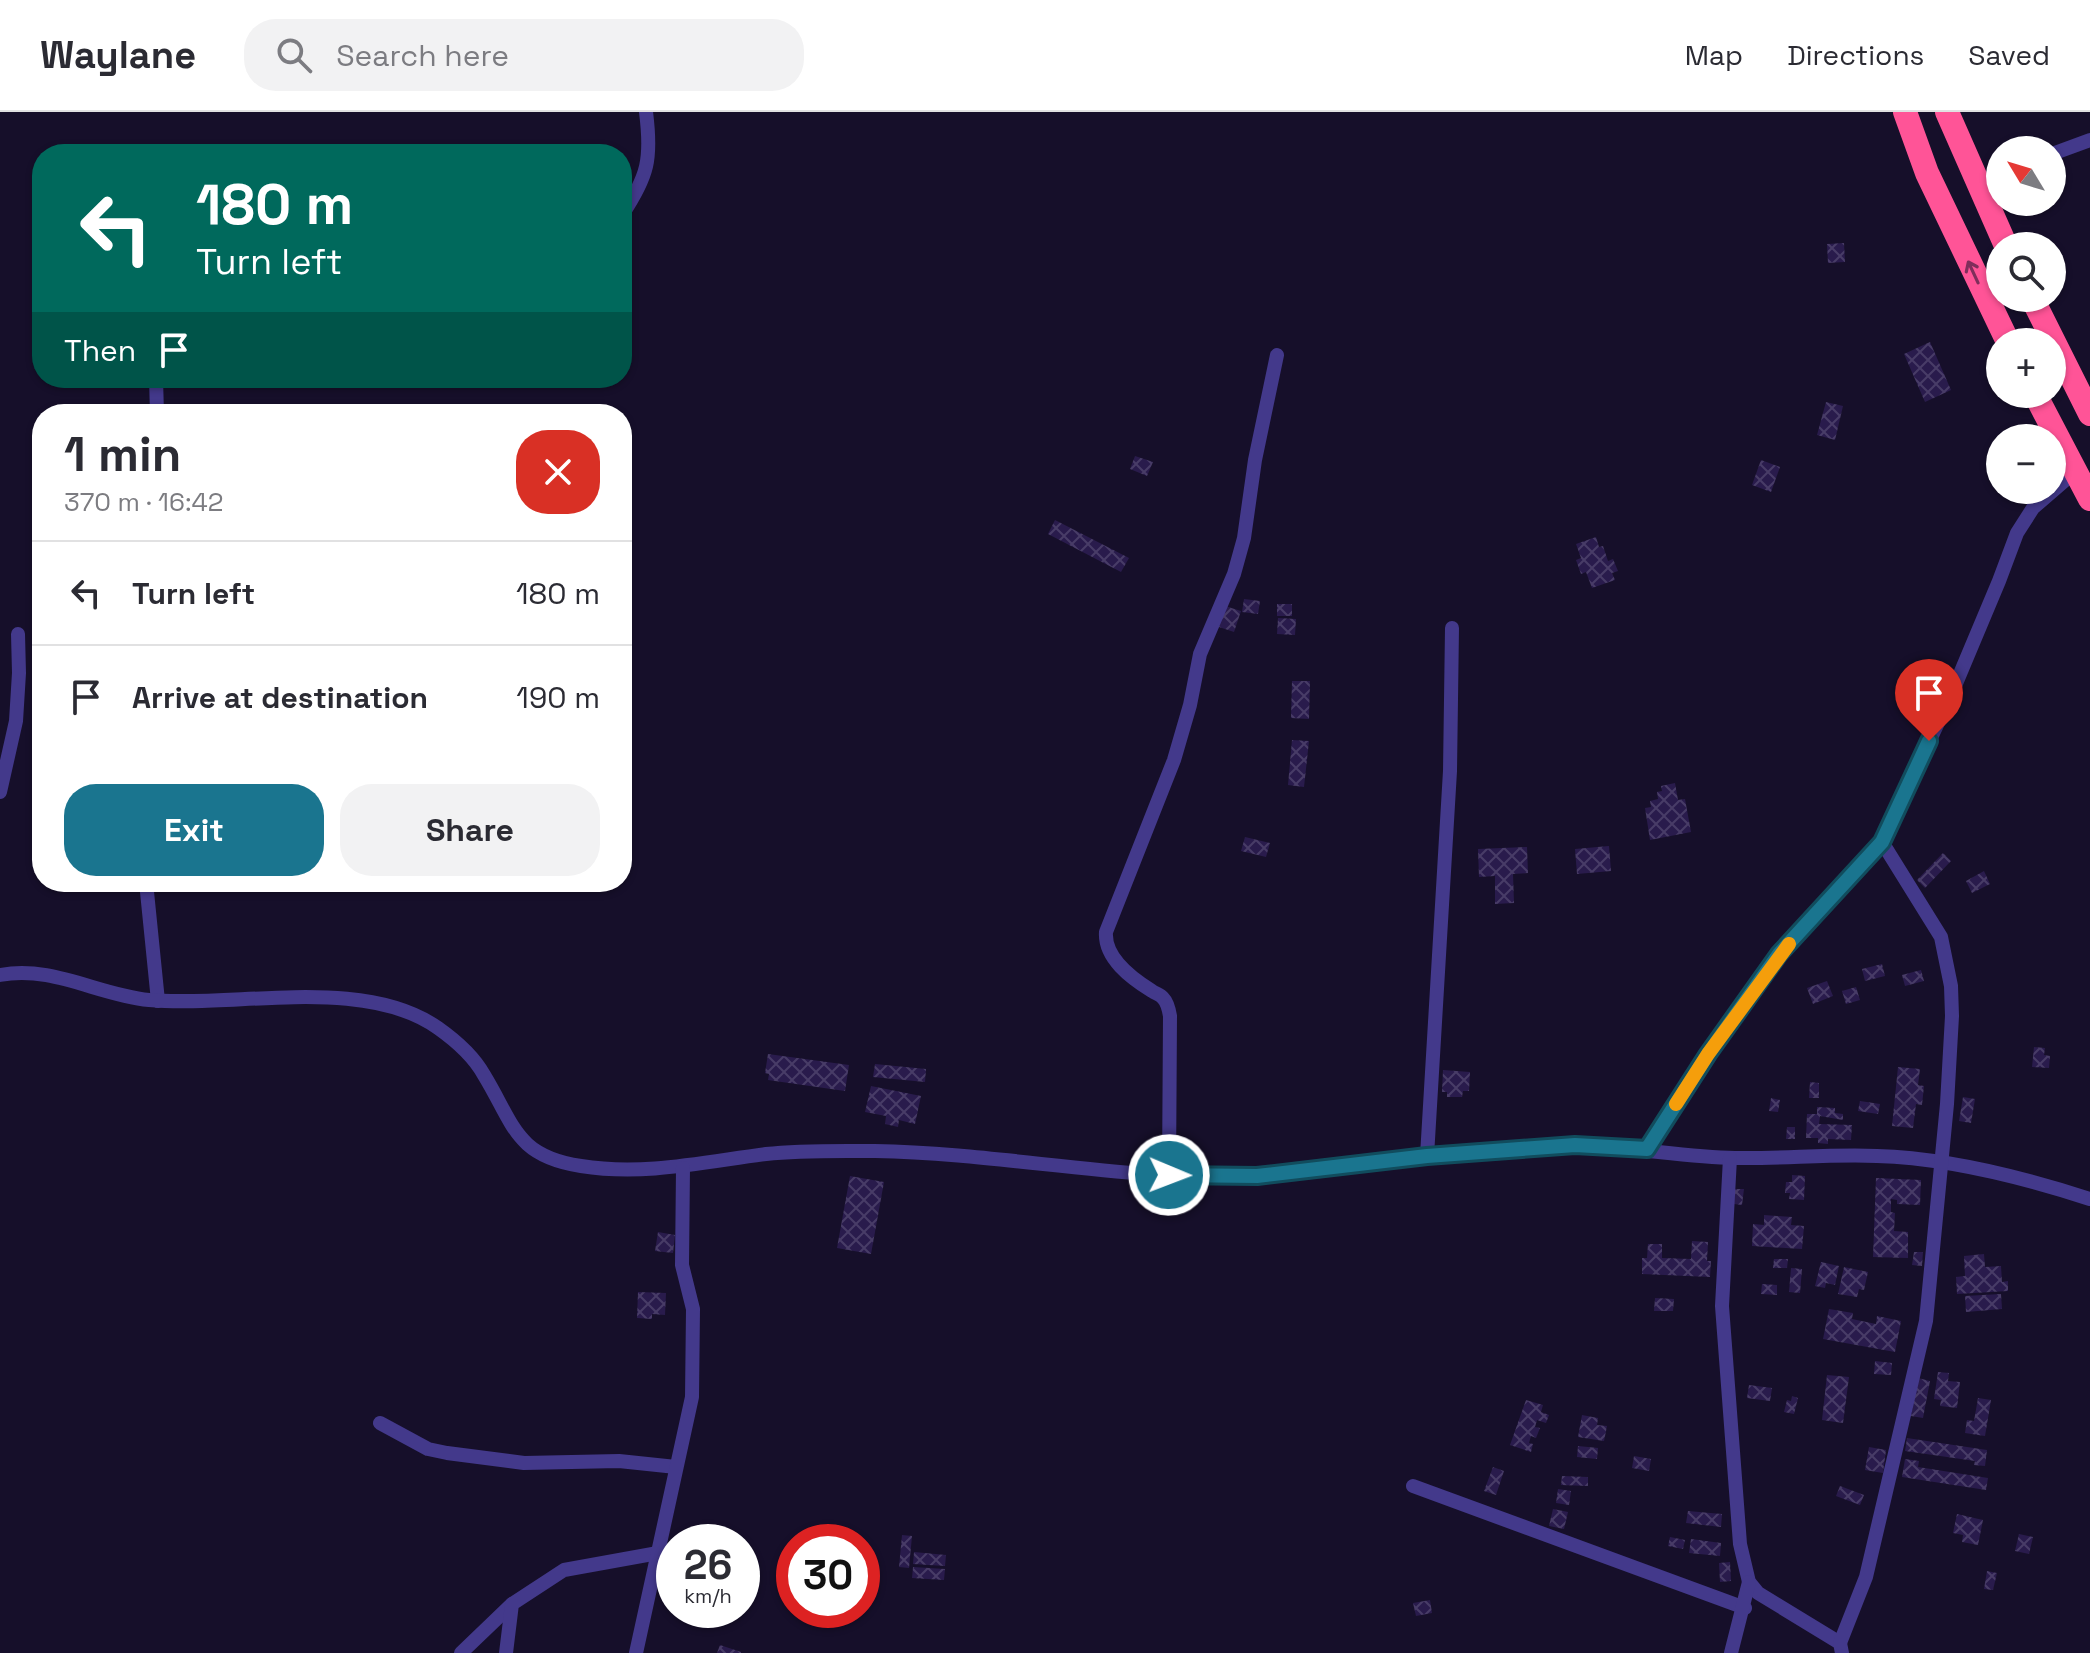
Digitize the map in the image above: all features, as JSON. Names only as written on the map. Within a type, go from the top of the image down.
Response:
[{"type":"highway","points":[[1905,112],[1927,173],[2001,328]]},
{"type":"highway","points":[[1947,112],[1986,173]]},
{"type":"highway","points":[[2039,312],[2090,414]]},
{"type":"highway","points":[[2043,408],[2090,499]]},
{"type":"street","points":[[632,200],[647,169],[649,135],[646,112]]},
{"type":"street","points":[[2066,149],[2090,140]]},
{"type":"street","points":[[1169,1175],[1168,1007],[1163,996],[1152,991],[1113,959],[1107,949],[1106,932],[1174,760],[1190,705],[1200,654],[1234,574],[1244,538],[1255,460],[1277,355]]},
{"type":"street","points":[[1647,1149],[1708,1054],[1779,954],[1882,842],[1952,693],[2017,533],[2033,508],[2077,470]]},
{"type":"street","points":[[1427,1156],[1450,771],[1452,628]]},
{"type":"street","points":[[0,792],[16,721],[18,634]]},
{"type":"street","points":[[1749,1582],[1770,1602],[1841,1648],[1866,1577],[1926,1321],[1952,1016],[1947,958],[1941,937],[1882,842]]},
{"type":"street","points":[[147,892],[158,1001]]},
{"type":"street","points":[[0,975],[35,972],[134,998],[158,1001],[277,998],[359,1000],[389,1005],[438,1028],[462,1049],[482,1070],[512,1128],[528,1146],[544,1157],[580,1166],[610,1169],[683,1168],[771,1153],[876,1151],[994,1157],[1169,1175],[1257,1176],[1427,1156],[1575,1145],[1730,1158],[1877,1156],[1942,1161],[2090,1199]]},
{"type":"street","points":[[1730,1158],[1722,1306],[1740,1544],[1749,1582],[1745,1608],[1731,1653]]},
{"type":"street","points":[[664,1524],[692,1397],[693,1309],[682,1265],[683,1168]]},
{"type":"street","points":[[380,1423],[428,1449],[447,1453],[524,1463],[619,1461],[676,1467]]},
{"type":"street","points":[[1413,1486],[1745,1608]]},
{"type":"street","points":[[461,1653],[512,1604],[564,1570],[656,1553]]},
{"type":"street","points":[[636,1653],[656,1562]]},
{"type":"street","points":[[506,1653],[512,1604]]},
{"type":"building","points":[[1844,243],[1845,262],[1828,263],[1827,244]]},
{"type":"building","points":[[1930,342],[1951,390],[1925,402],[1904,354]]},
{"type":"building","points":[[1826,402],[1843,406],[1835,440],[1817,435]]},
{"type":"building","points":[[1135,456],[1153,462],[1147,476],[1130,469]]},
{"type":"building","points":[[1761,460],[1780,467],[1771,492],[1752,485]]},
{"type":"building","points":[[1055,520],[1129,558],[1121,572],[1048,534]]},
{"type":"building","points":[[1596,537],[1608,561],[1613,559],[1618,571],[1612,573],[1615,580],[1592,588],[1586,572],[1581,574],[1576,560],[1581,558],[1576,544]]},
{"type":"building","points":[[1244,599],[1260,601],[1258,614],[1242,612]]},
{"type":"building","points":[[1277,604],[1292,604],[1292,616],[1277,616]]},
{"type":"building","points":[[1225,606],[1241,611],[1234,632],[1219,627]]},
{"type":"building","points":[[1278,618],[1296,619],[1295,635],[1277,634]]},
{"type":"building","points":[[1292,681],[1310,681],[1309,719],[1291,718]]},
{"type":"building","points":[[1292,740],[1309,741],[1304,787],[1288,785]]},
{"type":"building","points":[[1675,783],[1678,800],[1685,799],[1691,832],[1650,840],[1645,808],[1651,807],[1650,801],[1658,799],[1657,792],[1662,791],[1661,786]]},
{"type":"building","points":[[1245,837],[1270,843],[1266,857],[1241,851]]},
{"type":"building","points":[[1609,846],[1611,871],[1577,874],[1575,849]]},
{"type":"building","points":[[1527,847],[1528,873],[1513,874],[1514,903],[1495,904],[1495,876],[1479,877],[1478,849]]},
{"type":"building","points":[[1943,853],[1951,861],[1925,888],[1917,880]]},
{"type":"building","points":[[1984,871],[1990,884],[1972,893],[1966,881]]},
{"type":"building","points":[[1882,964],[1885,976],[1865,981],[1862,969]]},
{"type":"building","points":[[1921,970],[1924,981],[1905,986],[1902,975]]},
{"type":"building","points":[[1827,981],[1833,996],[1813,1004],[1807,988]]},
{"type":"building","points":[[1856,987],[1860,1000],[1846,1004],[1842,991]]},
{"type":"building","points":[[2034,1047],[2045,1048],[2044,1055],[2050,1056],[2049,1068],[2032,1067]]},
{"type":"building","points":[[768,1054],[849,1065],[845,1091],[768,1080],[769,1074],[765,1073]]},
{"type":"building","points":[[875,1064],[926,1069],[925,1082],[873,1077]]},
{"type":"building","points":[[1898,1067],[1920,1069],[1918,1085],[1924,1086],[1922,1105],[1916,1104],[1913,1128],[1892,1126]]},
{"type":"building","points":[[1443,1070],[1470,1072],[1469,1091],[1463,1091],[1462,1097],[1447,1097],[1447,1092],[1442,1092]]},
{"type":"building","points":[[1810,1082],[1819,1083],[1819,1098],[1809,1098]]},
{"type":"building","points":[[871,1086],[921,1096],[915,1124],[899,1120],[898,1127],[885,1124],[886,1116],[865,1112]]},
{"type":"building","points":[[1963,1097],[1975,1099],[1971,1123],[1959,1121]]},
{"type":"building","points":[[1771,1098],[1780,1100],[1778,1112],[1769,1111]]},
{"type":"building","points":[[1860,1101],[1880,1104],[1878,1114],[1858,1111]]},
{"type":"building","points":[[1817,1107],[1835,1108],[1835,1113],[1843,1114],[1843,1120],[1820,1116],[1819,1124],[1852,1125],[1851,1140],[1828,1139],[1828,1144],[1818,1143],[1818,1138],[1806,1138],[1807,1114],[1817,1114]]},
{"type":"building","points":[[1787,1127],[1795,1127],[1795,1139],[1786,1139]]},
{"type":"building","points":[[1792,1175],[1805,1176],[1804,1200],[1789,1199],[1790,1193],[1785,1193],[1786,1182],[1792,1182]]},
{"type":"building","points":[[850,1176],[884,1182],[871,1254],[837,1248]]},
{"type":"building","points":[[1876,1178],[1921,1180],[1920,1205],[1897,1204],[1897,1200],[1891,1199],[1891,1212],[1895,1213],[1894,1231],[1908,1232],[1908,1258],[1873,1257]]},
{"type":"building","points":[[1735,1189],[1744,1189],[1742,1205],[1734,1204]]},
{"type":"building","points":[[1764,1215],[1792,1217],[1791,1225],[1804,1226],[1802,1249],[1752,1246],[1753,1224],[1764,1225]]},
{"type":"building","points":[[658,1232],[675,1235],[673,1253],[655,1251]]},
{"type":"building","points":[[1692,1241],[1708,1242],[1710,1277],[1642,1274],[1642,1258],[1647,1258],[1648,1244],[1662,1244],[1662,1258],[1691,1259]]},
{"type":"building","points":[[1914,1252],[1923,1252],[1922,1266],[1912,1265]]},
{"type":"building","points":[[1984,1254],[1985,1267],[2001,1266],[2002,1282],[2008,1281],[2008,1291],[1957,1294],[1956,1277],[1965,1276],[1964,1256]]},
{"type":"building","points":[[1774,1259],[1788,1259],[1787,1268],[1773,1268]]},
{"type":"building","points":[[1821,1262],[1839,1266],[1835,1285],[1826,1283],[1825,1288],[1815,1286]]},
{"type":"building","points":[[1844,1267],[1868,1272],[1864,1290],[1859,1289],[1857,1297],[1838,1294]]},
{"type":"building","points":[[1791,1268],[1802,1269],[1800,1293],[1789,1292]]},
{"type":"building","points":[[1762,1284],[1777,1285],[1777,1295],[1761,1294]]},
{"type":"building","points":[[638,1292],[666,1293],[665,1315],[652,1314],[652,1319],[637,1318]]},
{"type":"building","points":[[2001,1294],[2002,1309],[1966,1312],[1965,1296]]},
{"type":"building","points":[[1655,1298],[1674,1299],[1673,1311],[1654,1311]]},
{"type":"building","points":[[1829,1309],[1853,1313],[1852,1319],[1876,1324],[1877,1316],[1901,1321],[1895,1352],[1823,1339]]},
{"type":"building","points":[[1875,1361],[1892,1363],[1891,1375],[1874,1374]]},
{"type":"building","points":[[1938,1372],[1949,1373],[1948,1381],[1960,1382],[1957,1408],[1940,1406],[1941,1400],[1934,1399]]},
{"type":"building","points":[[1827,1375],[1849,1377],[1843,1423],[1822,1420]]},
{"type":"building","points":[[1918,1378],[1930,1381],[1923,1418],[1911,1416]]},
{"type":"building","points":[[1749,1385],[1772,1388],[1770,1401],[1747,1398]]},
{"type":"building","points":[[1792,1396],[1798,1398],[1794,1414],[1784,1412],[1787,1400],[1791,1401]]},
{"type":"building","points":[[1978,1398],[1991,1400],[1985,1436],[1965,1433],[1967,1420],[1974,1421]]},
{"type":"building","points":[[1526,1400],[1543,1405],[1541,1412],[1549,1415],[1546,1423],[1537,1420],[1535,1427],[1540,1428],[1536,1438],[1531,1436],[1531,1452],[1510,1445]]},
{"type":"building","points":[[1582,1415],[1598,1418],[1597,1425],[1607,1426],[1604,1441],[1578,1437]]},
{"type":"building","points":[[1907,1438],[1987,1450],[1985,1466],[1974,1465],[1975,1461],[1905,1451]]},
{"type":"building","points":[[1578,1446],[1598,1448],[1597,1459],[1577,1457]]},
{"type":"building","points":[[1869,1447],[1886,1450],[1883,1473],[1865,1470]]},
{"type":"building","points":[[1634,1456],[1651,1459],[1649,1471],[1632,1468]]},
{"type":"building","points":[[1905,1459],[1919,1461],[1918,1467],[1988,1478],[1986,1490],[1902,1477]]},
{"type":"building","points":[[1493,1467],[1504,1471],[1496,1495],[1484,1491]]},
{"type":"building","points":[[1562,1476],[1588,1477],[1588,1486],[1561,1485]]},
{"type":"building","points":[[1840,1486],[1864,1495],[1860,1505],[1836,1496]]},
{"type":"building","points":[[1558,1489],[1571,1491],[1569,1505],[1556,1503]]},
{"type":"building","points":[[1553,1509],[1568,1512],[1564,1529],[1549,1526]]},
{"type":"building","points":[[1688,1511],[1722,1514],[1721,1527],[1686,1523]]},
{"type":"building","points":[[1957,1514],[1983,1520],[1978,1545],[1962,1542],[1963,1535],[1953,1533]]},
{"type":"building","points":[[2019,1534],[2033,1537],[2029,1554],[2015,1551]]},
{"type":"building","points":[[902,1535],[912,1536],[909,1568],[899,1567]]},
{"type":"building","points":[[1670,1537],[1685,1540],[1683,1549],[1668,1546]]},
{"type":"building","points":[[1691,1539],[1721,1543],[1720,1556],[1689,1553]]},
{"type":"building","points":[[914,1552],[946,1555],[945,1566],[913,1564]]},
{"type":"building","points":[[1730,1562],[1731,1581],[1720,1582],[1719,1563]]},
{"type":"building","points":[[913,1567],[945,1569],[944,1580],[912,1578]]},
{"type":"building","points":[[1987,1571],[1997,1573],[1993,1590],[1984,1589]]},
{"type":"building","points":[[1430,1600],[1432,1613],[1416,1616],[1413,1603]]},
{"type":"building","points":[[720,1645],[741,1652],[741,1653],[717,1653]]},
{"type":"slow traffic","points":[[1676,1104],[1708,1054],[1789,944]]},
{"type":"route","points":[[1169,1175],[1257,1176],[1427,1156],[1575,1145],[1647,1149],[1708,1054],[1779,954],[1882,842],[1929,741]]}]
